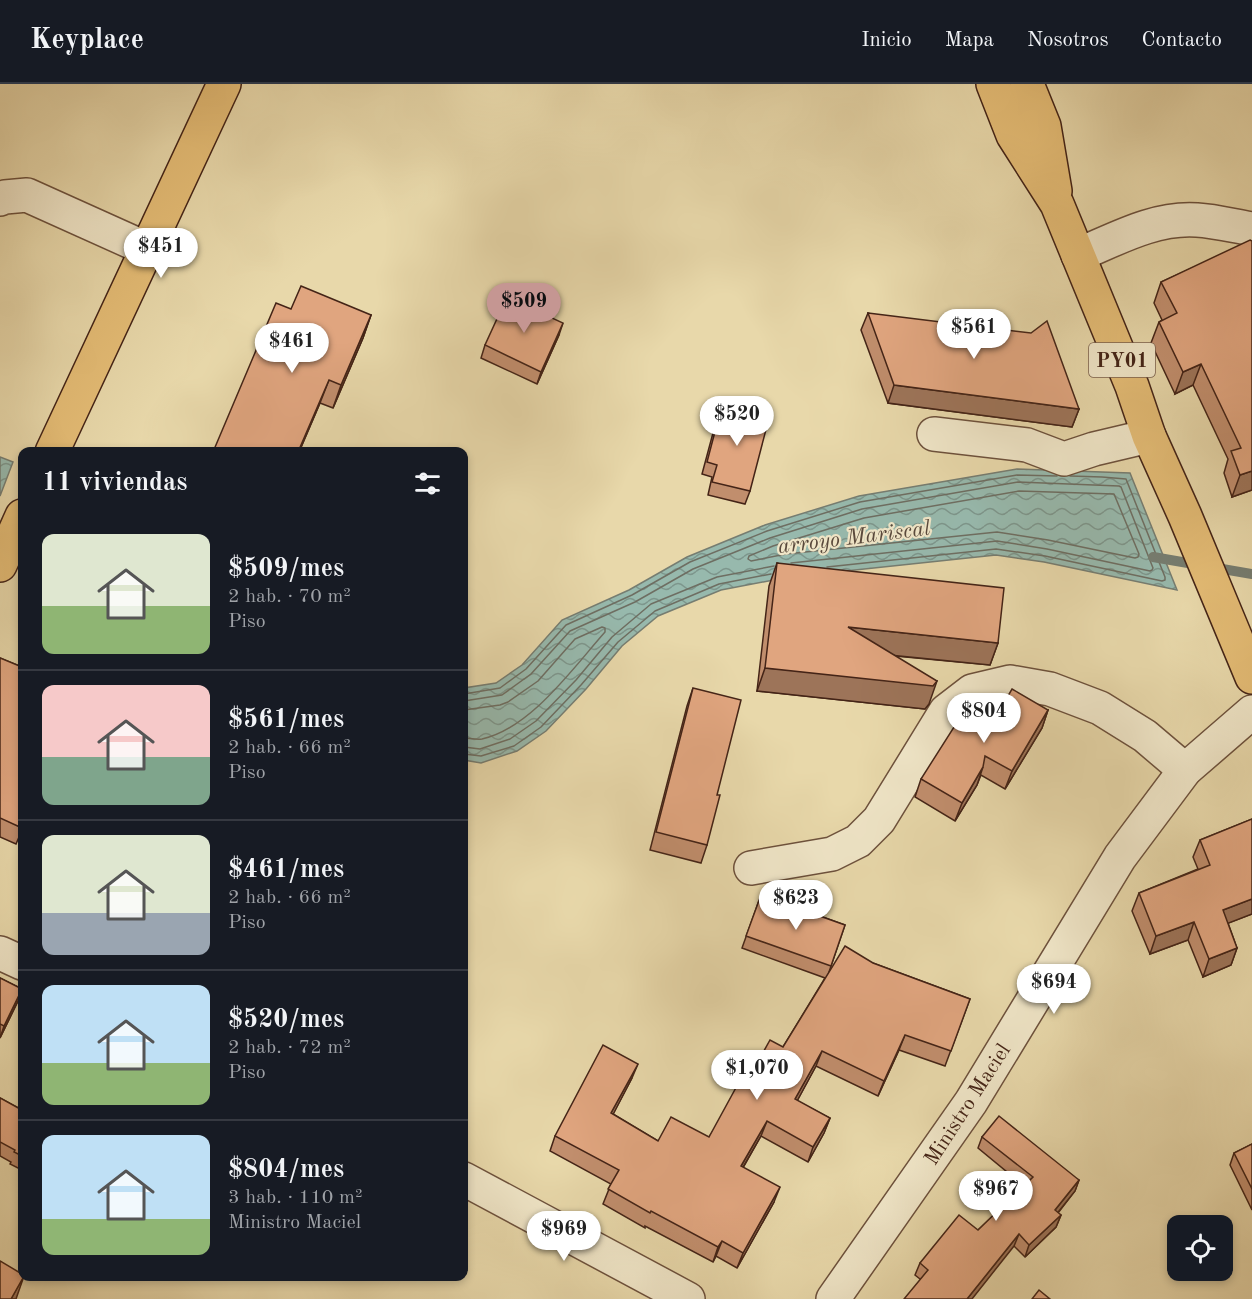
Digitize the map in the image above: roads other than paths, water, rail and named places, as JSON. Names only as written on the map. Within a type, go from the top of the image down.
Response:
[{"type":"main road","points":[[54,447],[224,84]]},
{"type":"main road","name":"PY01","points":[[993,84],[1013,135],[1057,204],[1132,386],[1149,436],[1252,676]]},
{"type":"main road","name":"PY01","points":[[1027,84],[1044,126],[1057,204]]},
{"type":"main road","points":[[0,566],[18,525]]},
{"type":"street","points":[[0,199],[27,195],[147,249]]},
{"type":"street","points":[[1078,255],[1142,228],[1170,221],[1196,220],[1252,229]]},
{"type":"street","points":[[934,434],[1028,445],[1064,459],[1094,449],[1149,436]]},
{"type":"street","points":[[751,867],[832,854],[858,842],[879,820],[946,711],[972,691],[1010,682],[1050,689],[1100,708],[1145,736],[1185,770]]},
{"type":"street","name":"Ministro Maciel","points":[[833,1299],[971,1102],[1120,857],[1185,770],[1252,712]]},
{"type":"street","points":[[0,953],[18,961]]},
{"type":"street","points":[[468,1181],[688,1299]]},
{"type":"water","points":[[0,457],[13,462],[0,496]]},
{"type":"water","points":[[1017,469],[1130,473],[1177,590],[1044,562],[996,555],[789,577],[721,590],[658,616],[622,646],[586,689],[546,731],[517,751],[481,763],[468,761],[468,687],[496,683],[522,665],[562,620],[629,590],[687,557],[765,525],[859,496]]},
{"type":"waterway","name":"arroyo Mariscal","points":[[1153,557],[1252,574]]}]
